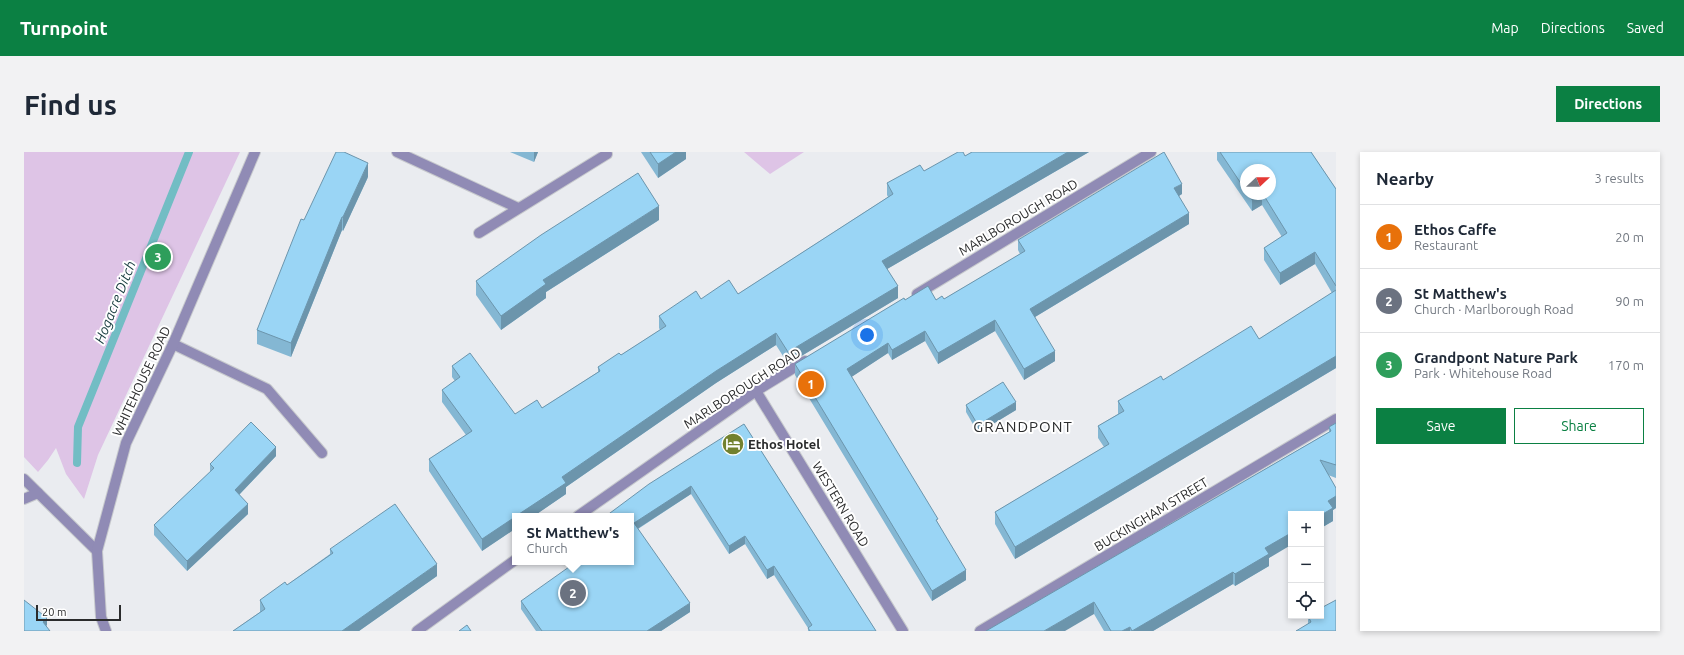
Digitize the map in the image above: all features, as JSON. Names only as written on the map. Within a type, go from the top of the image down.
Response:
[{"type":"street","name":"WHITEHOUSE ROAD","points":[[106,631],[101,617],[97,551],[126,443],[173,344],[255,152]]},
{"type":"street","points":[[396,152],[518,208]]},
{"type":"street","name":"MARLBOROUGH ROAD","points":[[910,298],[1151,152]]},
{"type":"street","points":[[479,233],[607,154]]},
{"type":"street","points":[[173,344],[267,388],[322,454]]},
{"type":"street","name":"MARLBOROUGH ROAD","points":[[582,513],[756,391],[816,354]]},
{"type":"street","name":"WESTERN ROAD","points":[[756,391],[903,631]]},
{"type":"street","name":"BUCKINGHAM STREET","points":[[980,631],[1336,419]]},
{"type":"street","points":[[24,479],[97,551]]},
{"type":"street","points":[[24,499],[38,494]]},
{"type":"street","points":[[417,631],[512,562]]},
{"type":"shaded area","points":[[24,152],[240,152],[98,455],[84,499],[66,474],[56,448],[38,472],[24,457]]},
{"type":"shaded area","points":[[744,152],[804,152],[770,174]]},
{"type":"building","points":[[336,152],[344,152],[368,163],[342,217],[291,343],[257,330],[301,219],[304,220]]},
{"type":"building","points":[[650,152],[676,152],[658,164]]},
{"type":"building","points":[[958,152],[963,152],[965,156],[972,152],[1068,152],[882,261],[898,286],[788,352],[776,333],[716,371],[562,477],[566,483],[521,513],[512,513],[512,519],[482,539],[429,459],[472,431],[442,390],[460,377],[452,366],[470,353],[515,414],[537,400],[542,408],[600,371],[598,367],[619,353],[621,355],[666,326],[659,316],[696,291],[701,299],[729,280],[738,294],[893,194],[887,183],[920,165],[924,171]]},
{"type":"building","points":[[1164,152],[1182,184],[1174,188],[1189,213],[1030,309],[1055,351],[1024,369],[995,320],[938,353],[925,331],[892,350],[888,343],[847,369],[938,519],[936,520],[966,570],[932,591],[795,364],[904,298],[905,300],[928,286],[936,300],[942,296],[944,299],[1025,251],[1018,240]]},
{"type":"building","points":[[1220,152],[1311,152],[1336,189],[1336,286],[1315,252],[1280,273],[1264,248],[1287,233],[1267,200],[1276,200],[1276,164],[1240,164],[1240,182]]},
{"type":"building","points":[[638,173],[659,206],[543,280],[546,284],[501,316],[476,281],[541,235]]},
{"type":"building","points":[[1336,290],[1336,356],[1015,547],[995,512],[1109,444],[1098,426],[1124,411],[1118,401],[1161,376],[1163,380],[1251,326],[1259,339]]},
{"type":"building","points":[[1003,382],[1016,402],[978,425],[966,405]]},
{"type":"building","points":[[251,422],[276,447],[235,490],[248,504],[187,561],[154,525],[214,468],[210,464]]},
{"type":"building","points":[[1336,423],[1336,465],[1320,460],[1336,488],[1336,496],[1328,501],[1333,508],[1324,513],[1324,511],[1288,511],[1288,535],[1265,548],[1269,554],[1235,574],[1233,572],[1132,631],[1130,627],[1122,631],[1111,631],[1094,602],[1044,631],[986,631],[1331,431],[1329,427]]},
{"type":"building","points":[[744,424],[876,631],[810,631],[808,628],[812,625],[774,566],[767,570],[745,536],[729,546],[691,486],[634,523],[634,513],[610,513],[649,484]]},
{"type":"building","points":[[395,504],[437,564],[342,631],[233,631],[265,609],[260,600],[285,582],[287,585],[333,553],[330,549]]},
{"type":"building","points":[[634,523],[690,603],[647,631],[542,631],[521,601],[572,565],[634,565]]},
{"type":"building","points":[[24,600],[47,618],[43,622],[50,631],[24,631]]},
{"type":"building","points":[[1336,600],[1336,631],[1296,631],[1311,622],[1310,619],[1324,619],[1324,606]]},
{"type":"building","points":[[467,625],[471,631],[459,631]]},
{"type":"waterway","name":"Hogacre Ditch","points":[[77,463],[78,427],[189,152]]},
{"type":"place","name":"Grandpont Nature Park","points":[[158,257]]},
{"type":"place","name":"Ethos Caffe","points":[[811,384]]},
{"type":"place","name":"Ethos Hotel","points":[[733,444]]},
{"type":"place","name":"St Matthew's","points":[[573,593]]},
{"type":"district","name":"GRANDPONT","points":[[1023,427]]}]
